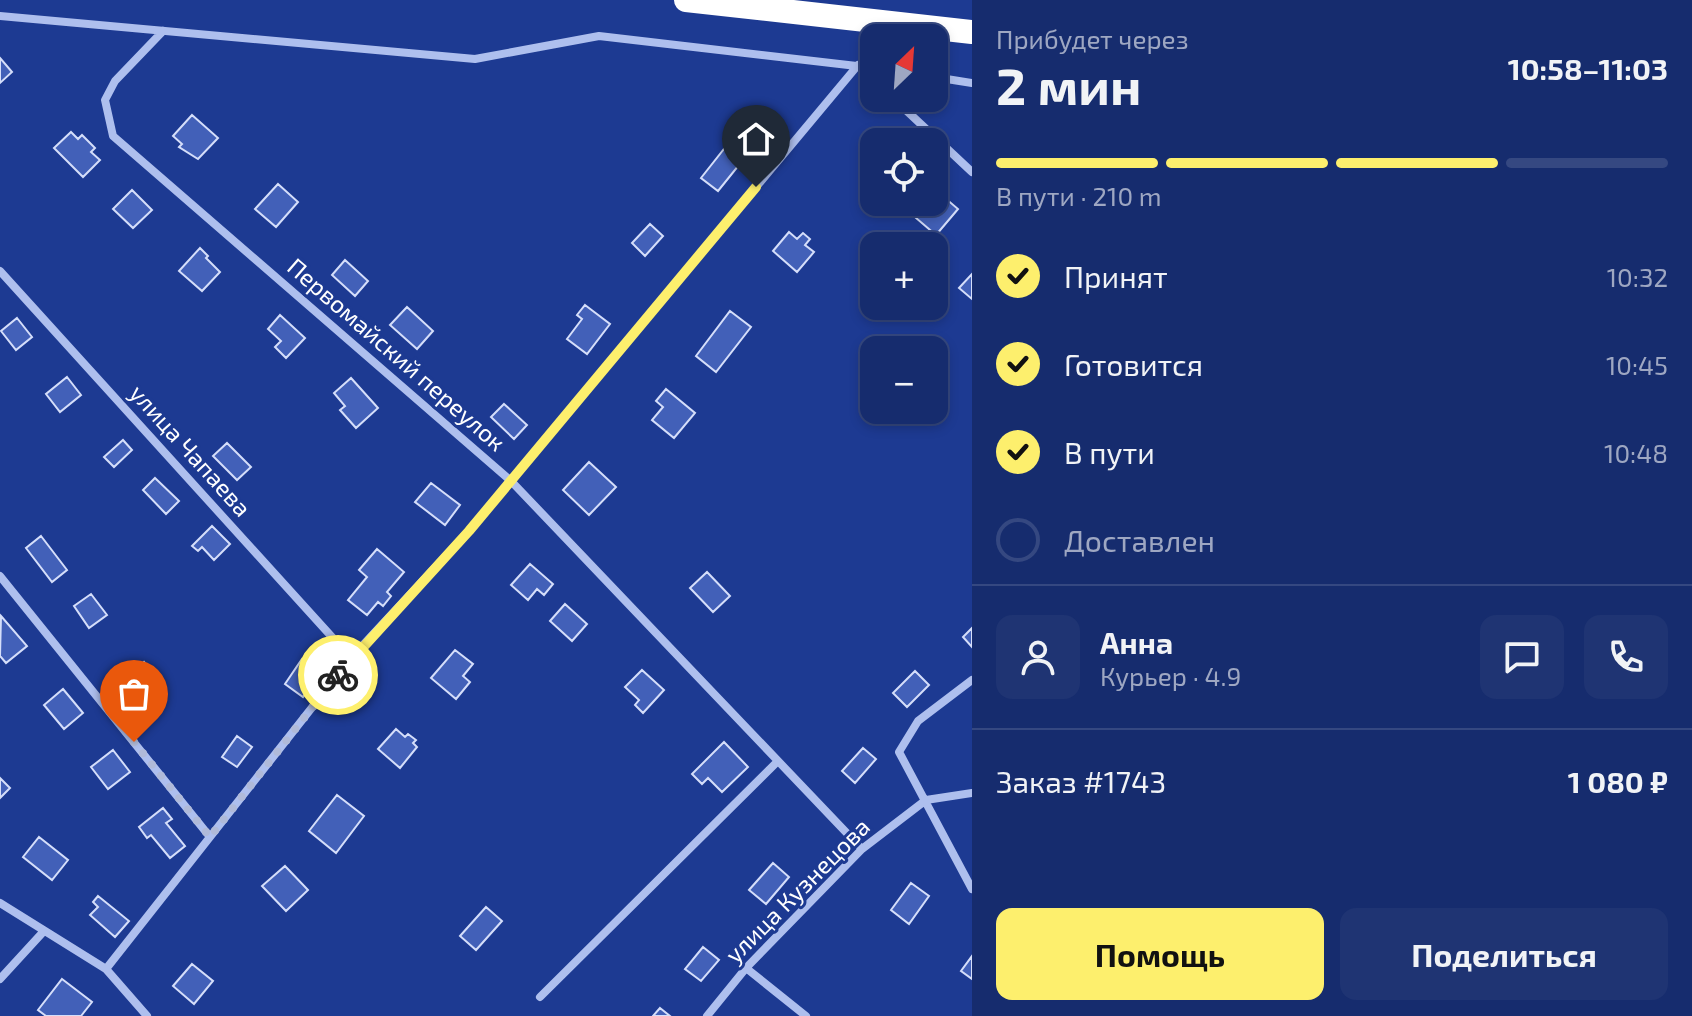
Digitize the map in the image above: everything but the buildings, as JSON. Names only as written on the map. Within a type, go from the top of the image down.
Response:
[{"type":"highway","points":[[686,0],[972,32]]},
{"type":"street","points":[[0,16],[475,59],[599,36],[858,65]]},
{"type":"street","name":"Первомайский переулок","points":[[163,31],[115,81],[105,100],[113,136],[511,481],[862,849]]},
{"type":"street","points":[[106,969],[351,658],[469,531],[858,65]]},
{"type":"street","points":[[948,79],[972,83]]},
{"type":"street","points":[[908,112],[972,172]]},
{"type":"street","name":"улица Чапаева","points":[[0,271],[351,658]]},
{"type":"street","points":[[0,576],[210,837]]},
{"type":"street","points":[[972,680],[918,721],[899,752],[972,889]]},
{"type":"street","points":[[540,997],[778,761]]},
{"type":"street","name":"улица Кузнецова","points":[[707,1016],[746,968],[862,849],[926,800],[972,793]]},
{"type":"street","points":[[0,903],[106,969],[147,1016]]},
{"type":"street","points":[[0,979],[44,931]]},
{"type":"street","points":[[746,968],[806,1016]]},
{"type":"way so far","points":[[134,742],[210,837],[338,675]]},
{"type":"route","points":[[338,675],[469,531],[756,187]]}]
